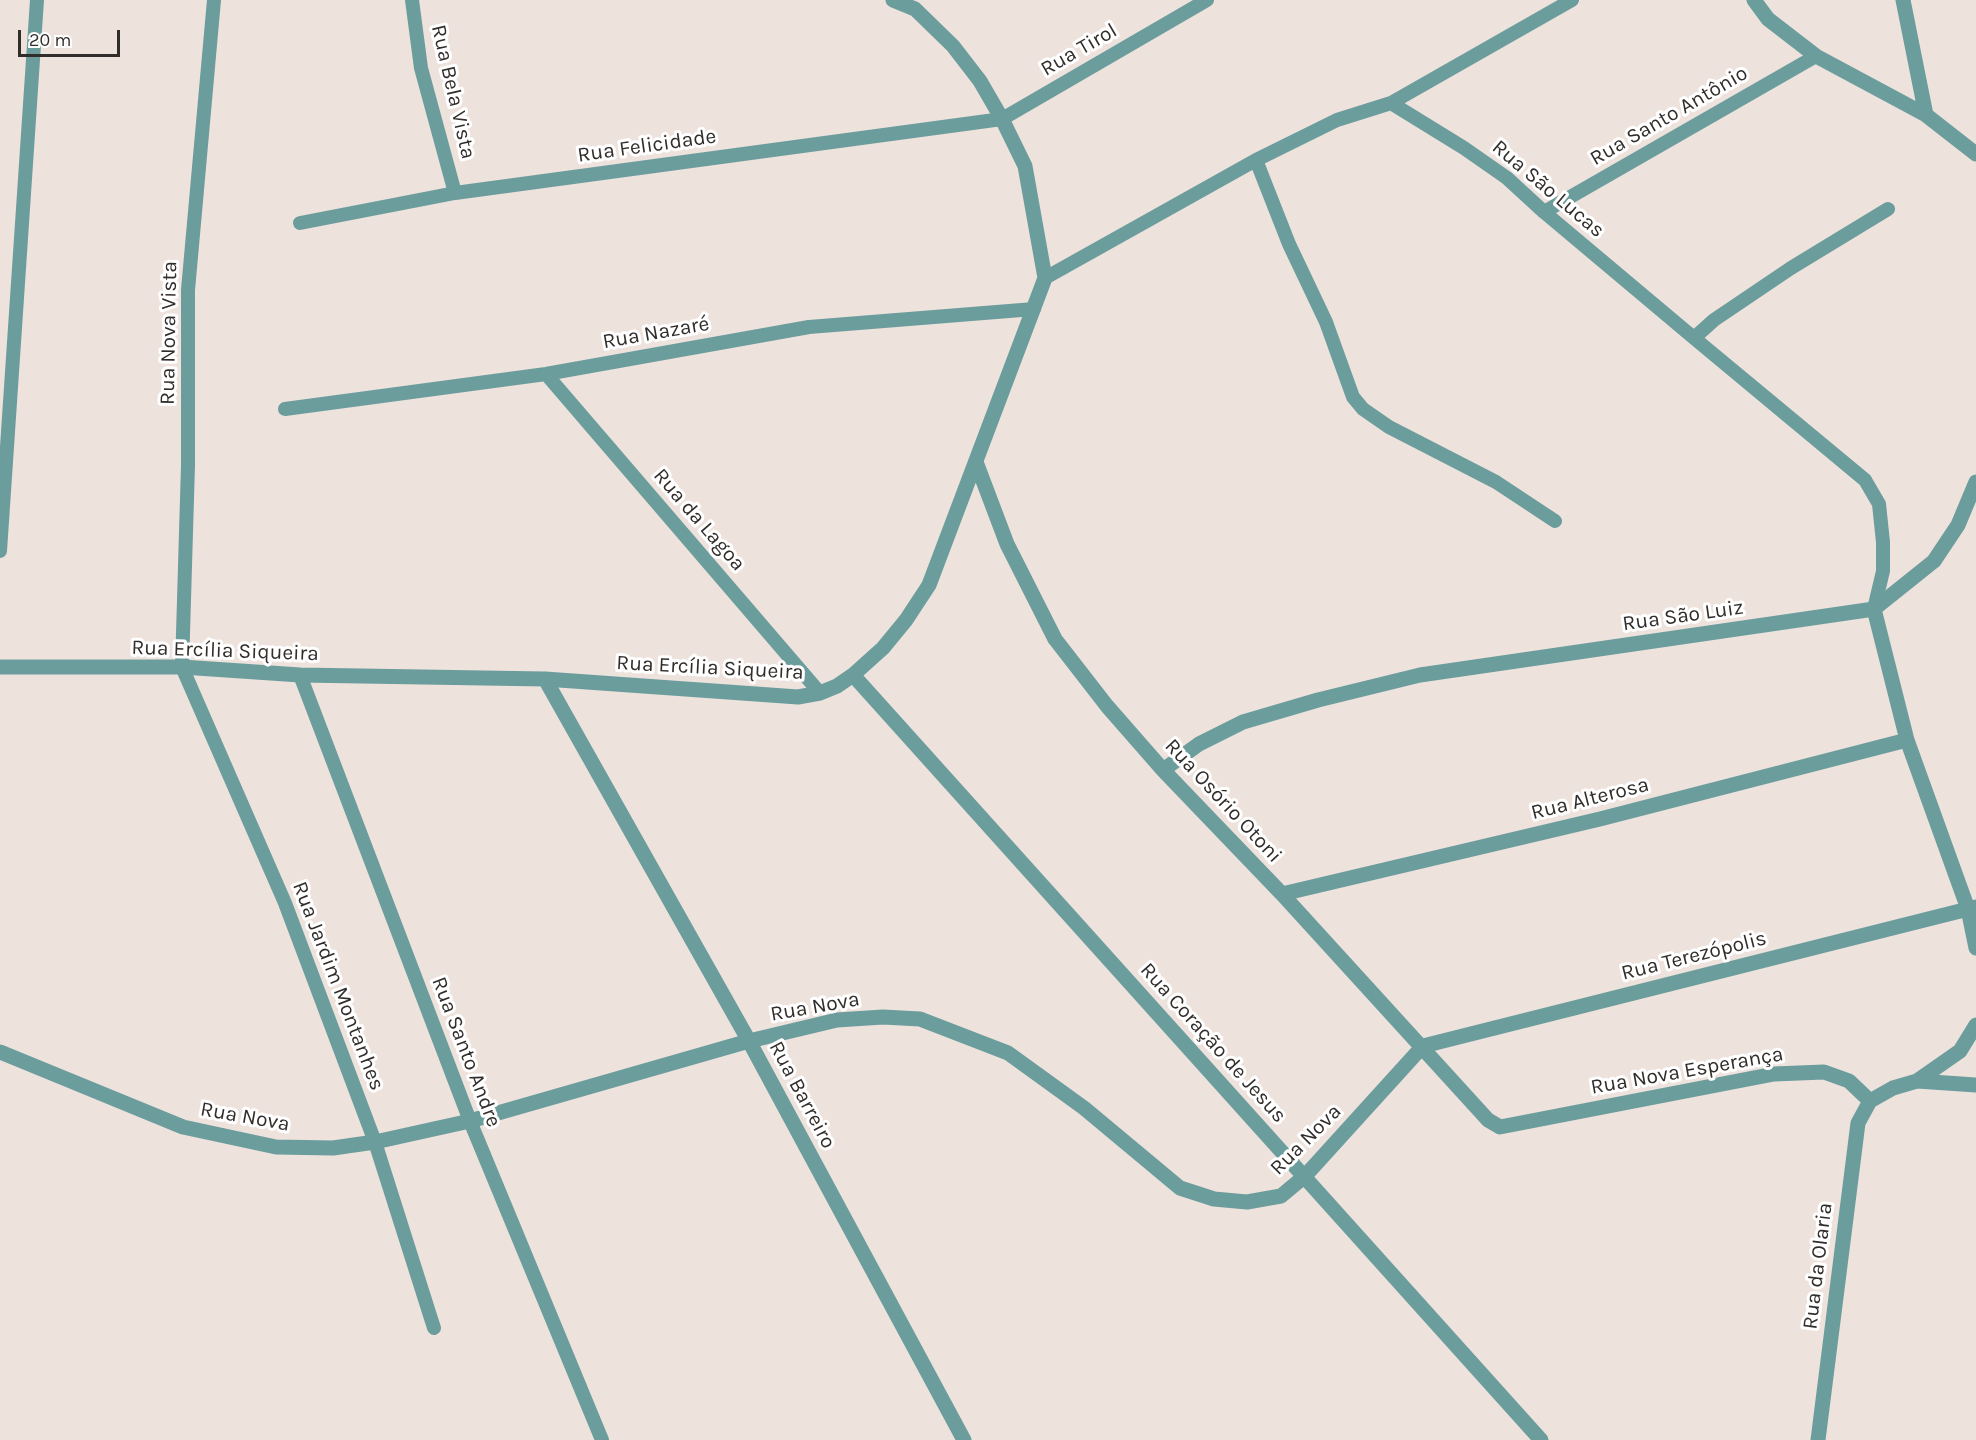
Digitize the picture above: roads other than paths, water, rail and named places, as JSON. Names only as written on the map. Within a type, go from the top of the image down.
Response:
[{"type":"street","name":"Rua Ercília Siqueira","points":[[0,667],[182,667],[300,675],[545,679],[798,697],[820,693],[837,686],[853,675],[883,648],[906,620],[929,585],[1045,278],[1025,166],[1002,119],[980,81],[953,46],[915,9],[893,0]]},
{"type":"street","points":[[1754,0],[1768,20],[1816,56],[1926,115],[1976,154]]},
{"type":"street","points":[[1904,0],[1926,115]]},
{"type":"street","name":"Rua Osório Otoni","points":[[976,462],[1007,544],[1054,639],[1107,706],[1163,770],[1423,1046],[1468,1099],[1488,1120],[1500,1127]]},
{"type":"street","points":[[1976,482],[1958,525],[1934,561],[1875,609],[1907,740],[1972,908],[1976,948]]},
{"type":"street","name":"Rua São Luiz","points":[[1163,770],[1199,744],[1243,722],[1318,700],[1420,675],[1875,609]]},
{"type":"street","name":"Rua Coração de Jesus","points":[[853,675],[1541,1440]]},
{"type":"street","name":"Rua Barreiro","points":[[545,679],[749,1041],[964,1440]]},
{"type":"street","name":"Rua Alterosa","points":[[1282,894],[1600,819],[1907,740]]},
{"type":"street","name":"Rua Terezópolis","points":[[1423,1046],[1972,908]]},
{"type":"street","name":"Rua Nova","points":[[0,1052],[183,1127],[276,1147],[333,1148],[375,1142],[470,1121],[749,1041],[837,1020],[883,1017],[920,1019],[1008,1053],[1084,1108],[1180,1188],[1214,1199],[1247,1202],[1281,1196],[1305,1176],[1423,1046]]},
{"type":"street","points":[[1870,1101],[1893,1088],[1917,1081],[1960,1051],[1976,1025]]},
{"type":"street","name":"Rua Nova Esperança","points":[[1500,1127],[1774,1074],[1824,1072],[1849,1081],[1870,1101]]},
{"type":"street","points":[[1917,1081],[1976,1085]]},
{"type":"street","name":"Rua da Olaria","points":[[1818,1440],[1858,1123],[1870,1101]]},
{"type":"lane","points":[[0,551],[37,0]]},
{"type":"lane","name":"Rua Nova Vista","points":[[182,667],[188,465],[188,290],[214,0]]},
{"type":"lane","name":"Rua Bela Vista","points":[[412,0],[421,68],[455,193]]},
{"type":"lane","name":"Rua Tirol","points":[[1002,119],[1208,0]]},
{"type":"lane","points":[[1045,278],[1256,160],[1337,120],[1391,103],[1572,0]]},
{"type":"lane","name":"Rua Santo Antônio","points":[[1544,212],[1816,56]]},
{"type":"lane","name":"Rua São Lucas","points":[[1391,103],[1507,178],[1544,212],[1865,480],[1879,504],[1883,542],[1882,571],[1875,609]]},
{"type":"lane","name":"Rua Felicidade","points":[[300,223],[455,193],[1002,119]]},
{"type":"lane","points":[[1256,160],[1289,244],[1326,322],[1353,397],[1363,409],[1389,427],[1496,482],[1555,521]]},
{"type":"lane","points":[[1694,338],[1714,320],[1791,268],[1888,209]]},
{"type":"lane","name":"Rua Nazaré","points":[[285,409],[546,374],[809,327],[1034,309]]},
{"type":"lane","name":"Rua da Lagoa","points":[[546,374],[820,693]]},
{"type":"lane","name":"Rua Jardim Montanhes","points":[[182,667],[285,903],[375,1142],[434,1328]]},
{"type":"lane","name":"Rua Santo Andre","points":[[300,675],[470,1121],[602,1440]]}]
